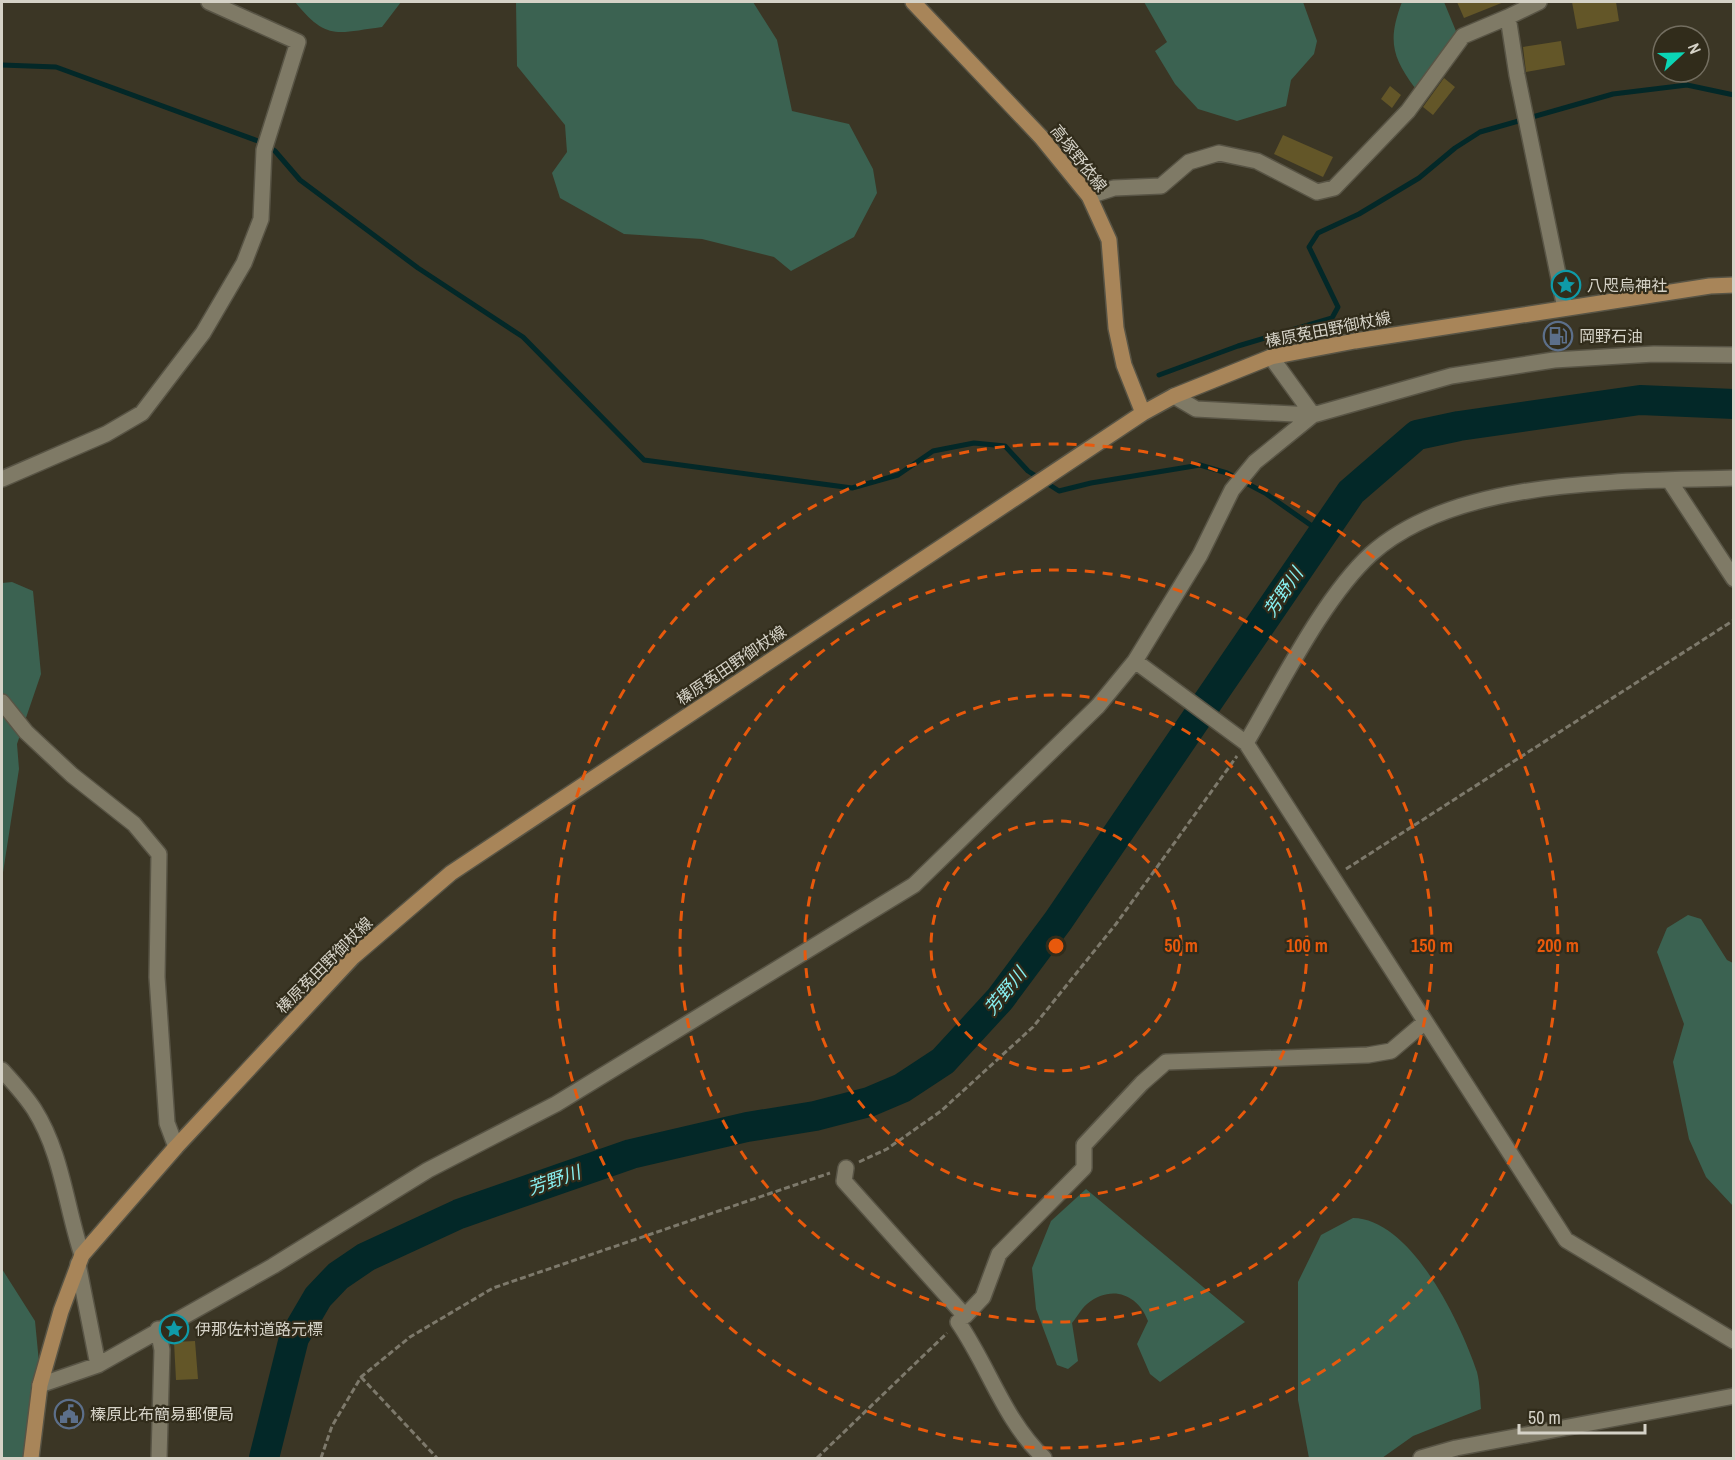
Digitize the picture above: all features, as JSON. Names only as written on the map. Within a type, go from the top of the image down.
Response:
[{"type":"main road","name":"高塚野依線","points":[[913,2],[1041,137],[1089,196],[1109,240],[1116,328],[1124,364],[1143,413]]},
{"type":"main road","name":"榛原菟田野御杖線","points":[[31,1458],[40,1385],[61,1311],[80,1260],[176,1147],[353,957],[451,873],[1143,413],[1174,396],[1271,357],[1565,308],[1710,286],[1734,285]]},
{"type":"street","points":[[2,479],[106,434],[142,413],[203,333],[244,263],[261,219],[264,150],[298,42],[209,2]]},
{"type":"street","points":[[1089,196],[1114,188],[1161,186],[1189,162],[1219,153],[1257,161],[1317,192],[1334,188],[1408,111],[1463,36],[1539,2]]},
{"type":"street","points":[[1508,17],[1524,112],[1565,308]]},
{"type":"street","points":[[1174,396],[1196,409],[1313,415],[1451,376],[1543,362],[1654,354],[1734,355]]},
{"type":"street","points":[[1271,357],[1313,415]]},
{"type":"street","points":[[40,1385],[98,1365],[273,1266],[428,1170],[556,1104],[914,885],[1139,664],[1200,555],[1232,490],[1255,462],[1313,415]]},
{"type":"street","points":[[1241,740],[1327,608],[1371,555],[1403,531],[1442,512],[1531,489],[1734,478]]},
{"type":"street","points":[[1669,480],[1734,579]]},
{"type":"street","points":[[1139,664],[1241,740],[1566,1240],[1734,1341]]},
{"type":"street","points":[[2,702],[26,732],[72,775],[134,824],[159,855],[157,977],[167,1123],[176,1147]]},
{"type":"street","points":[[846,1168],[844,1181],[965,1316],[983,1297],[999,1254],[1084,1168],[1084,1145],[1142,1083],[1166,1062],[1368,1055],[1391,1051],[1425,1022]]},
{"type":"street","points":[[2,1070],[9,1086],[35,1110],[56,1155],[80,1260],[98,1365]]},
{"type":"street","points":[[958,1322],[974,1346],[999,1400],[1029,1444],[1044,1458]]},
{"type":"street","points":[[158,1329],[162,1350],[159,1458]]},
{"type":"street","points":[[1432,1457],[1734,1396]]},
{"type":"path","points":[[1332,878],[1734,620]]},
{"type":"path","points":[[321,1458],[332,1426],[361,1377],[410,1337],[493,1288],[846,1168],[887,1149],[941,1111],[1033,1027],[1116,924],[1241,740]]},
{"type":"path","points":[[817,1458],[958,1322]]},
{"type":"path","points":[[361,1377],[437,1458]]},
{"type":"green space","points":[[295,2],[401,2],[382,27],[343,32],[324,29],[306,15]]},
{"type":"green space","points":[[516,2],[753,2],[777,40],[792,111],[849,124],[873,169],[877,193],[854,237],[791,271],[774,257],[702,239],[624,234],[560,198],[552,173],[567,152],[565,125],[517,66]]},
{"type":"green space","points":[[1144,2],[1303,2],[1317,41],[1314,54],[1291,80],[1286,106],[1237,121],[1198,109],[1175,84],[1155,51],[1167,42]]},
{"type":"green space","points":[[1402,2],[1444,2],[1458,36],[1415,88],[1401,66],[1394,47],[1395,27]]},
{"type":"green space","points":[[12,582],[33,591],[41,674],[17,744],[19,769],[2,879],[2,583]]},
{"type":"green space","points":[[1688,915],[1701,919],[1727,960],[1733,963],[1733,1206],[1706,1177],[1689,1139],[1673,1062],[1684,1024],[1657,952],[1667,928]]},
{"type":"green space","points":[[1086,1189],[1245,1322],[1160,1382],[1150,1374],[1137,1344],[1148,1321],[1138,1304],[1123,1295],[1105,1294],[1087,1304],[1072,1323],[1078,1361],[1068,1369],[1057,1365],[1036,1309],[1032,1268],[1051,1221]]},
{"type":"green space","points":[[1353,1218],[1375,1223],[1395,1236],[1431,1277],[1459,1328],[1477,1372],[1481,1409],[1413,1436],[1382,1458],[1309,1458],[1298,1400],[1298,1282],[1321,1235]]},
{"type":"green space","points":[[2,1269],[35,1321],[43,1404],[37,1458],[2,1458]]},
{"type":"building","points":[[1457,2],[1504,2],[1464,18]]},
{"type":"building","points":[[1572,2],[1616,2],[1619,21],[1577,29]]},
{"type":"building","points":[[1561,41],[1565,65],[1526,72],[1523,47]]},
{"type":"building","points":[[1444,78],[1455,87],[1433,115],[1423,107]]},
{"type":"building","points":[[1390,86],[1401,95],[1392,108],[1381,99]]},
{"type":"building","points":[[1283,135],[1333,157],[1323,177],[1274,154]]},
{"type":"building","points":[[195,1341],[198,1379],[176,1380],[174,1342]]},
{"type":"building","points":[[64,1400],[80,1403],[75,1429],[59,1426]]},
{"type":"waterway","points":[[2,65],[56,67],[258,141],[275,151],[300,180],[418,268],[523,337],[644,460],[852,488],[898,475],[933,451],[974,443],[1005,446],[1028,471],[1059,491],[1091,483],[1200,465],[1227,473],[1265,493],[1322,533]]},
{"type":"waterway","points":[[1159,375],[1238,346],[1332,318],[1338,307],[1309,247],[1318,233],[1359,214],[1419,178],[1455,148],[1480,132],[1613,94],[1687,85],[1734,95]]},
{"type":"waterway","name":"芳野川","points":[[264,1458],[294,1338],[318,1297],[338,1276],[366,1257],[459,1214],[631,1154],[747,1127],[815,1116],[869,1102],[902,1088],[943,1061],[1000,999],[1058,921],[1351,492],[1417,435],[1459,426],[1640,400],[1734,404]]},
{"type":"place","name":"八咫烏神社","points":[[1566,285]]},
{"type":"place","name":"岡野石油","points":[[1558,336]]},
{"type":"place","name":"伊那佐村道路元標","points":[[174,1329]]},
{"type":"place","name":"榛原比布簡易郵便局","points":[[69,1414]]}]
